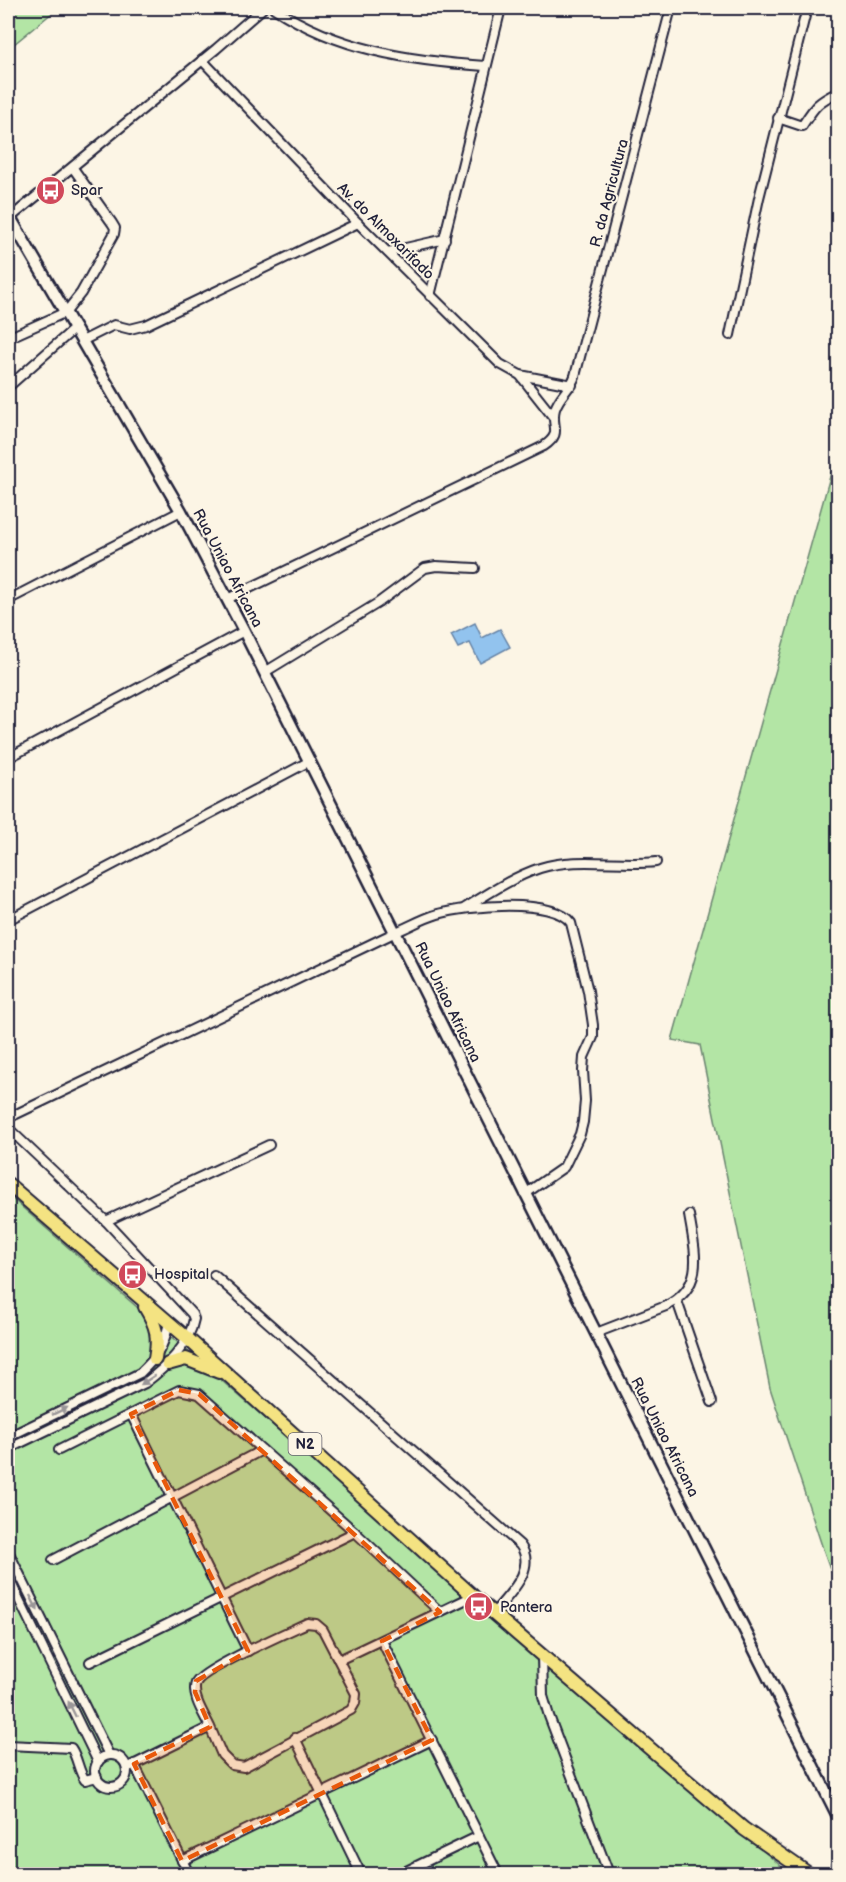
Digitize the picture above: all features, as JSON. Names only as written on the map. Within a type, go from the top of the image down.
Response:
[{"type":"main road","name":"Rua Uniao Africana","points":[[9,216],[181,511],[244,631],[838,1816]]},
{"type":"main road","name":"N2","points":[[8,1184],[186,1338],[493,1614],[744,1829],[809,1875]]},
{"type":"main road","points":[[140,1298],[158,1333],[155,1359]]},
{"type":"main road","points":[[168,1364],[180,1359],[192,1360],[231,1378]]},
{"type":"main road","points":[[835,1875],[838,1866]]},
{"type":"street","points":[[9,216],[73,168],[262,8]]},
{"type":"street","points":[[274,8],[320,33],[366,49],[434,63],[485,66]]},
{"type":"street","points":[[430,296],[501,8]]},
{"type":"street","name":"R. da Agricultura","points":[[572,385],[671,8]]},
{"type":"street","points":[[729,335],[778,118],[807,8]]},
{"type":"street","name":"Av. do Almoxarifado","points":[[202,60],[358,223],[500,364],[520,375],[572,385]]},
{"type":"street","points":[[778,118],[802,126],[819,101],[838,92]]},
{"type":"street","points":[[8,338],[66,312],[81,294],[95,271],[115,228],[73,168]]},
{"type":"street","points":[[82,341],[114,325],[130,329],[146,325],[358,223]]},
{"type":"street","points":[[388,252],[445,239]]},
{"type":"street","points":[[8,387],[75,328]]},
{"type":"street","points":[[520,375],[554,418]]},
{"type":"street","points":[[227,599],[544,446],[553,440],[556,431],[555,408],[572,385]]},
{"type":"street","points":[[8,600],[181,511]]},
{"type":"street","points":[[265,672],[378,603],[425,568],[436,566],[475,568]]},
{"type":"street","points":[[8,758],[244,631]]},
{"type":"street","points":[[8,920],[310,761]]},
{"type":"street","points":[[464,909],[501,885],[539,868],[570,863],[657,862]]},
{"type":"street","points":[[8,1118],[437,914],[464,909],[533,906],[567,917],[571,922],[588,991],[593,1037],[584,1057],[585,1111],[580,1134],[564,1167],[525,1194]]},
{"type":"street","points":[[8,1128],[106,1221],[192,1314],[194,1319],[186,1338],[168,1364],[145,1383],[8,1449]]},
{"type":"street","points":[[106,1221],[269,1145]]},
{"type":"street","points":[[596,1333],[677,1301],[692,1280],[697,1265],[689,1215]]},
{"type":"street","points":[[214,1275],[520,1545],[527,1557],[525,1572],[493,1614]]},
{"type":"street","points":[[677,1301],[712,1402]]},
{"type":"street","points":[[8,1437],[140,1373],[155,1359],[164,1346],[169,1323]]},
{"type":"street","points":[[59,1450],[179,1390],[199,1394],[440,1612]]},
{"type":"street","points":[[131,1414],[249,1651]]},
{"type":"street","points":[[53,1560],[262,1450]]},
{"type":"street","points":[[90,1662],[354,1532]]},
{"type":"street","points":[[8,1551],[110,1755]]},
{"type":"street","points":[[8,1577],[98,1762]]},
{"type":"street","points":[[339,1660],[473,1596]]},
{"type":"street","points":[[307,1623],[316,1624],[323,1630],[339,1660],[356,1694],[351,1710],[244,1767],[232,1765],[222,1755],[195,1692],[196,1682],[203,1675],[307,1623]]},
{"type":"street","points":[[382,1641],[498,1875]]},
{"type":"street","points":[[542,1656],[543,1696],[549,1716],[609,1875]]},
{"type":"street","points":[[189,1875],[131,1766],[119,1756],[110,1755],[98,1762],[96,1767],[97,1778],[104,1785],[114,1787],[126,1778],[131,1766],[210,1727]]},
{"type":"street","points":[[295,1738],[361,1875]]},
{"type":"street","points":[[182,1861],[432,1740]]},
{"type":"street","points":[[8,1745],[71,1748],[76,1755],[82,1778],[85,1780],[97,1778]]},
{"type":"street","points":[[400,1875],[479,1836]]},
{"type":"street","points":[[790,1863],[803,1875]]},
{"type":"highlighted area","points":[[179,1390],[199,1394],[440,1612],[382,1641],[432,1740],[182,1861],[134,1764],[210,1727],[195,1692],[196,1681],[248,1651],[131,1414]]},
{"type":"green space","points":[[8,8],[58,8],[8,49]]},
{"type":"green space","points":[[838,448],[838,1591],[770,1388],[700,1045],[672,1040]]},
{"type":"green space","points":[[8,1195],[790,1874],[8,1874]]},
{"type":"water","points":[[475,623],[482,638],[500,629],[510,647],[480,663],[470,643],[458,648],[451,635]]},
{"type":"place","name":"Spar","points":[[50,190]]},
{"type":"place","name":"Hospital","points":[[133,1274]]},
{"type":"place","name":"Pantera","points":[[479,1607]]}]
